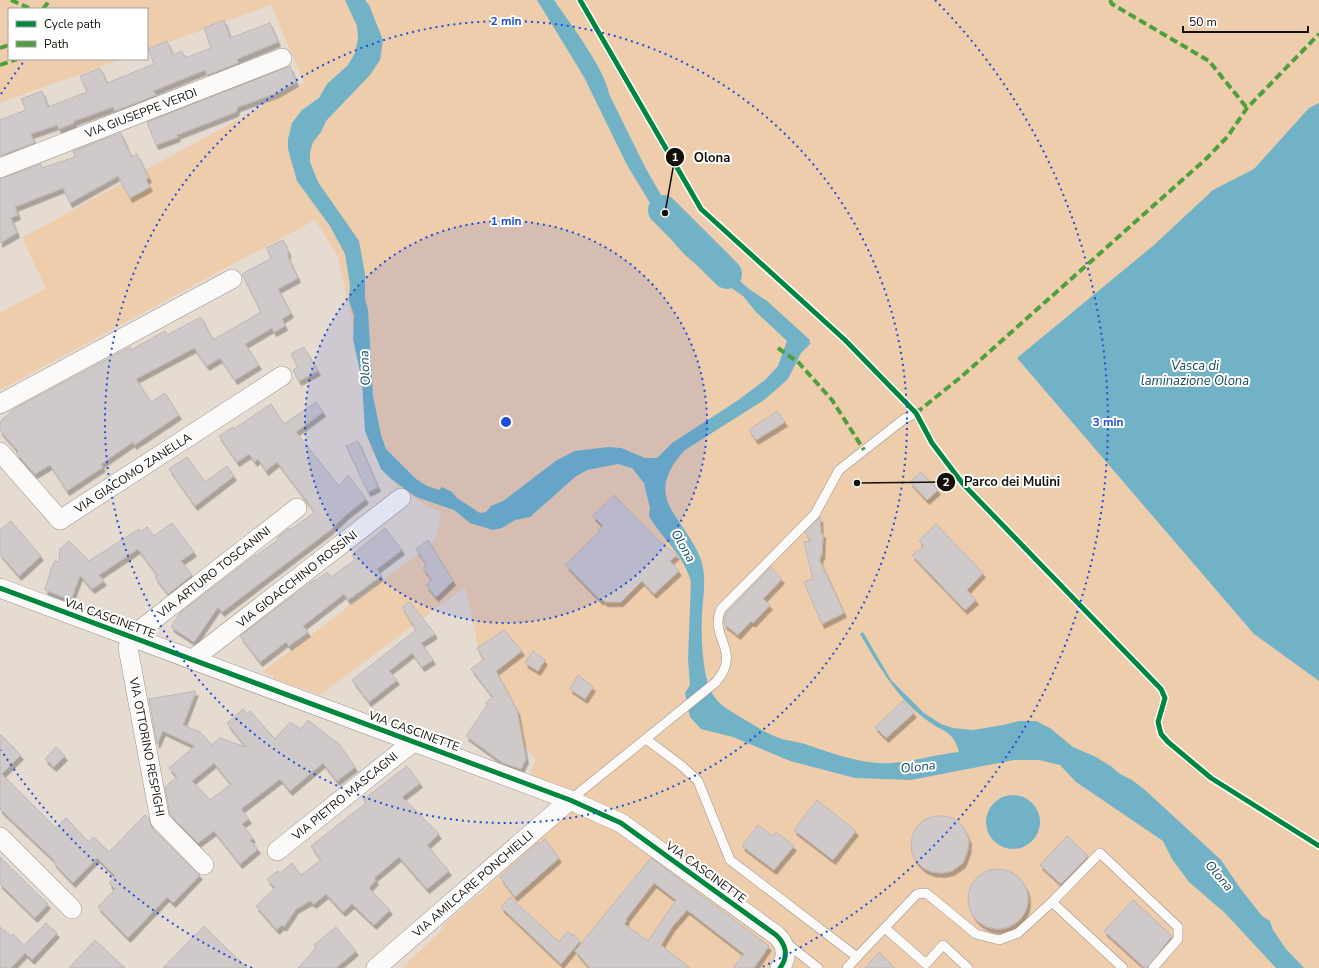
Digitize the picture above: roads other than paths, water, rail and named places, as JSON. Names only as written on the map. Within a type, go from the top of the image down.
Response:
[{"type":"street","name":"VIA GIUSEPPE VERDI","points":[[0,168],[282,58]]},
{"type":"street","points":[[0,404],[232,279]]},
{"type":"street","name":"VIA GIACOMO ZANELLA","points":[[0,452],[60,520],[282,376]]},
{"type":"street","name":"VIA GIOACCHINO ROSSINI","points":[[193,659],[401,498]]},
{"type":"street","name":"VIA ARTURO TOSCANINI","points":[[131,636],[297,508]]},
{"type":"street","name":"VIA CASCINETTE","points":[[0,588],[570,800],[621,823],[776,935],[784,945],[783,960]]},
{"type":"street","name":"VIA OTTORINO RESPIGHI","points":[[131,636],[128,648],[160,820],[204,865]]},
{"type":"street","name":"VIA PIETRO MASCAGNI","points":[[277,851],[413,742]]},
{"type":"street","name":"VIA AMILCARE PONCHIELLI","points":[[376,968],[570,800]]},
{"type":"street","points":[[0,837],[72,909]]},
{"type":"lane","points":[[570,800],[691,704],[716,682],[726,666],[726,650],[718,625],[718,617],[721,609],[815,514],[840,470],[904,419],[916,412]]},
{"type":"lane","points":[[646,739],[682,766],[698,781],[730,860],[857,957]]},
{"type":"lane","points":[[847,968],[917,894],[926,893],[976,934],[999,940],[1018,933],[1052,902],[1100,853],[1178,927],[1178,940],[1153,968]]},
{"type":"lane","points":[[1052,902],[1123,968]]},
{"type":"lane","points":[[885,928],[926,964],[943,945],[968,968]]},
{"type":"lane","points":[[776,935],[818,968]]},
{"type":"water","points":[[345,0],[365,0],[369,5],[383,40],[380,60],[370,75],[326,121],[321,132],[313,142],[310,153],[310,162],[318,182],[359,241],[365,274],[365,299],[368,310],[373,396],[381,435],[386,449],[416,479],[427,486],[439,490],[442,487],[452,492],[457,498],[480,513],[486,512],[491,506],[503,501],[557,460],[575,451],[608,447],[621,448],[645,458],[657,458],[672,443],[737,401],[765,380],[778,366],[787,341],[756,312],[743,296],[724,283],[716,281],[685,255],[675,244],[627,165],[584,77],[537,0],[554,0],[594,59],[601,72],[609,94],[645,167],[669,209],[690,237],[749,289],[767,301],[810,340],[809,342],[811,343],[801,353],[788,379],[764,400],[685,450],[672,467],[666,482],[666,495],[670,507],[694,545],[703,567],[703,656],[709,687],[716,699],[730,711],[771,735],[858,760],[891,763],[959,752],[957,745],[951,736],[917,712],[898,692],[882,670],[860,634],[863,632],[891,680],[924,713],[941,724],[953,728],[973,730],[1019,721],[1036,721],[1050,728],[1073,747],[1096,757],[1120,774],[1132,780],[1145,790],[1221,860],[1240,888],[1262,916],[1270,921],[1273,930],[1286,949],[1304,968],[1276,968],[1225,913],[1189,882],[1172,859],[1163,841],[1076,782],[1060,765],[1039,760],[1014,760],[911,780],[855,778],[790,761],[733,737],[701,729],[690,717],[685,693],[690,685],[688,659],[691,582],[688,572],[678,556],[649,516],[650,508],[644,483],[632,468],[618,464],[587,470],[575,477],[530,517],[515,520],[502,528],[493,530],[470,523],[454,510],[416,497],[390,478],[381,469],[365,431],[362,381],[353,339],[354,316],[349,300],[350,285],[345,254],[330,226],[297,181],[288,149],[288,139],[292,123],[302,110],[319,98],[327,84],[348,65],[355,53],[358,39],[357,26]]},
{"type":"water","name":"Vasca di laminazione Olona","points":[[1319,103],[1319,681],[1254,634],[1017,358],[1154,245],[1213,190],[1254,169],[1309,108]]},
{"type":"water","points":[[1008,795],[1018,795],[1028,799],[1036,807],[1040,817],[1040,827],[1036,837],[1028,845],[1018,849],[1008,849],[998,845],[990,837],[986,827],[986,817],[990,807],[998,799]]},
{"type":"waterway","name":"Olona","points":[[663,210],[727,274]]},
{"type":"place","name":"Olona","points":[[665,213]]},
{"type":"place","name":"Parco dei Mulini","points":[[857,483]]}]
